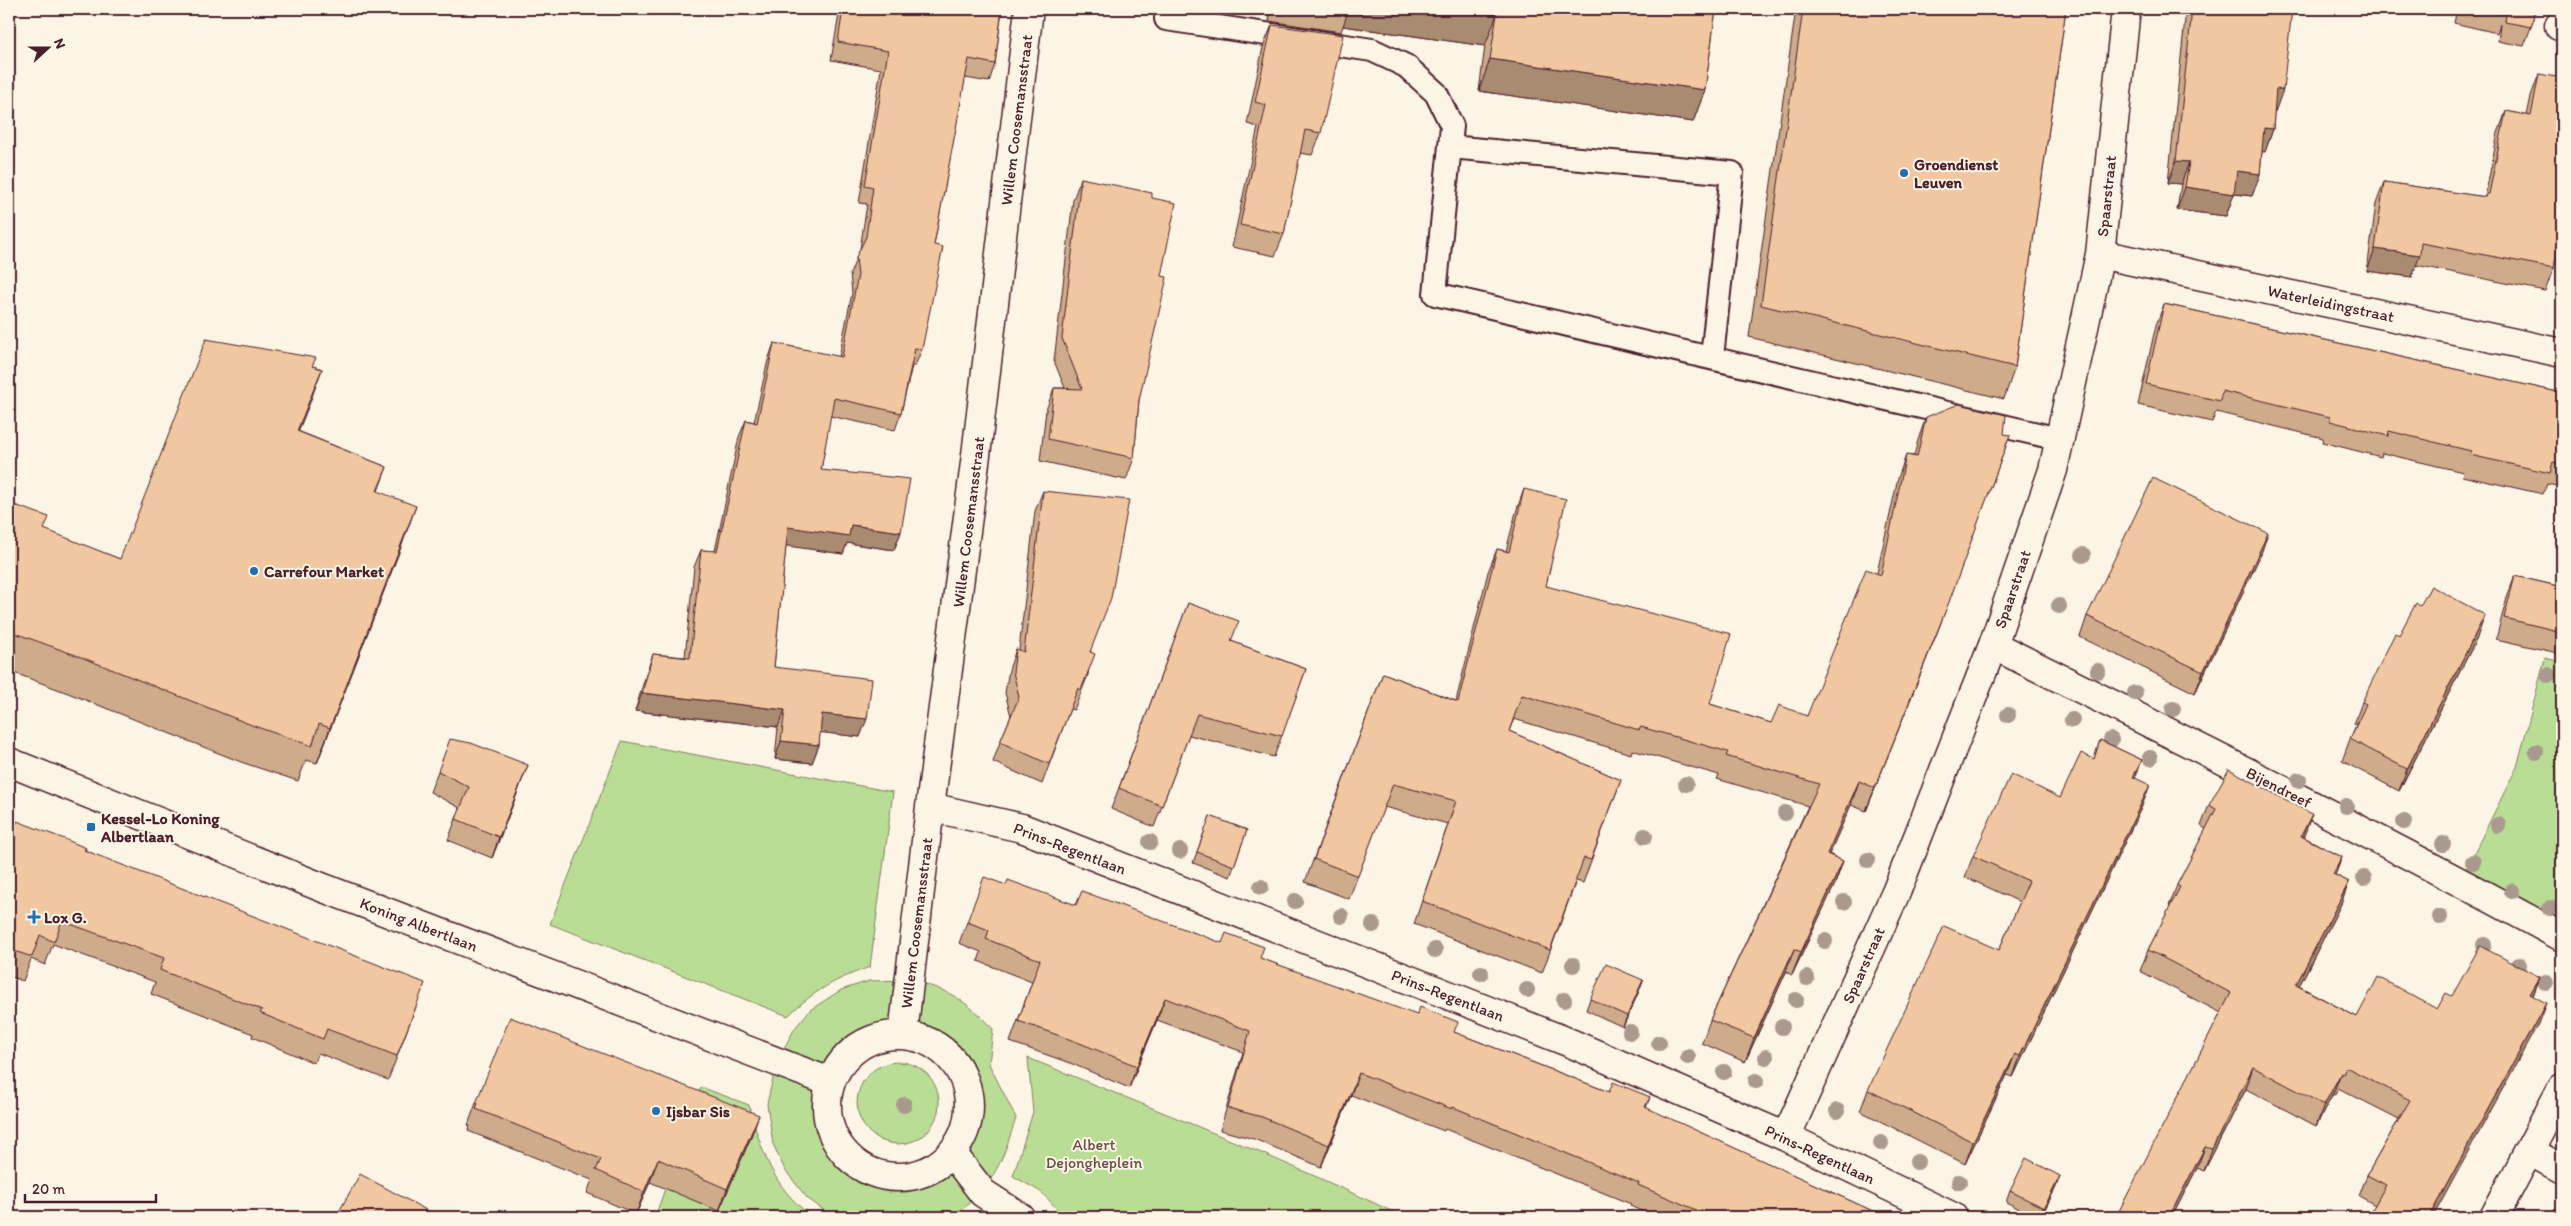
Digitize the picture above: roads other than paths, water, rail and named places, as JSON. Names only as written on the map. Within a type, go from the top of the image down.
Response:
[{"type":"street","name":"Willem Coosemansstraat","points":[[903,1034],[930,807],[976,455],[1029,9]]},
{"type":"street","name":"Spaarstraat","points":[[1786,1137],[1897,890],[1993,645],[2053,470],[2100,254],[2126,9]]},
{"type":"street","name":"Waterleidingstraat","points":[[2100,254],[2562,353]]},
{"type":"street","name":"Bijendreef","points":[[1993,645],[2263,779],[2562,937]]},
{"type":"street","name":"Koning Albertlaan","points":[[9,762],[247,858],[830,1082]]},
{"type":"street","name":"Prins-Regentlaan","points":[[930,807],[1022,828],[1568,1042],[1786,1137],[1953,1217]]},
{"type":"street","points":[[903,1034],[928,1041],[950,1057],[960,1073],[969,1106],[965,1132],[952,1153],[930,1170],[909,1177],[878,1174],[850,1160],[834,1137],[827,1113],[830,1082],[844,1058],[870,1040],[903,1034]]},
{"type":"street","points":[[2494,1217],[2562,1088]]},
{"type":"street","points":[[2529,1151],[2562,1169]]},
{"type":"street","points":[[952,1153],[983,1193],[1020,1217]]},
{"type":"lane","points":[[1167,9],[1166,19],[1372,50],[1406,66],[1436,93],[1452,126],[1435,294],[2059,438]]},
{"type":"lane","points":[[1450,147],[1732,173],[1712,357]]},
{"type":"place","name":"Groendienst Leuven","points":[[1904,173]]},
{"type":"place","name":"Carrefour Market","points":[[254,571]]},
{"type":"place","name":"Kessel-Lo Koning Albertlaan","points":[[91,827]]},
{"type":"place","name":"Lox G.","points":[[34,917]]},
{"type":"place","name":"Ijsbar Sis","points":[[656,1111]]},
{"type":"park label","name":"Albert Dejongheplein","points":[[1094,1153]]}]
